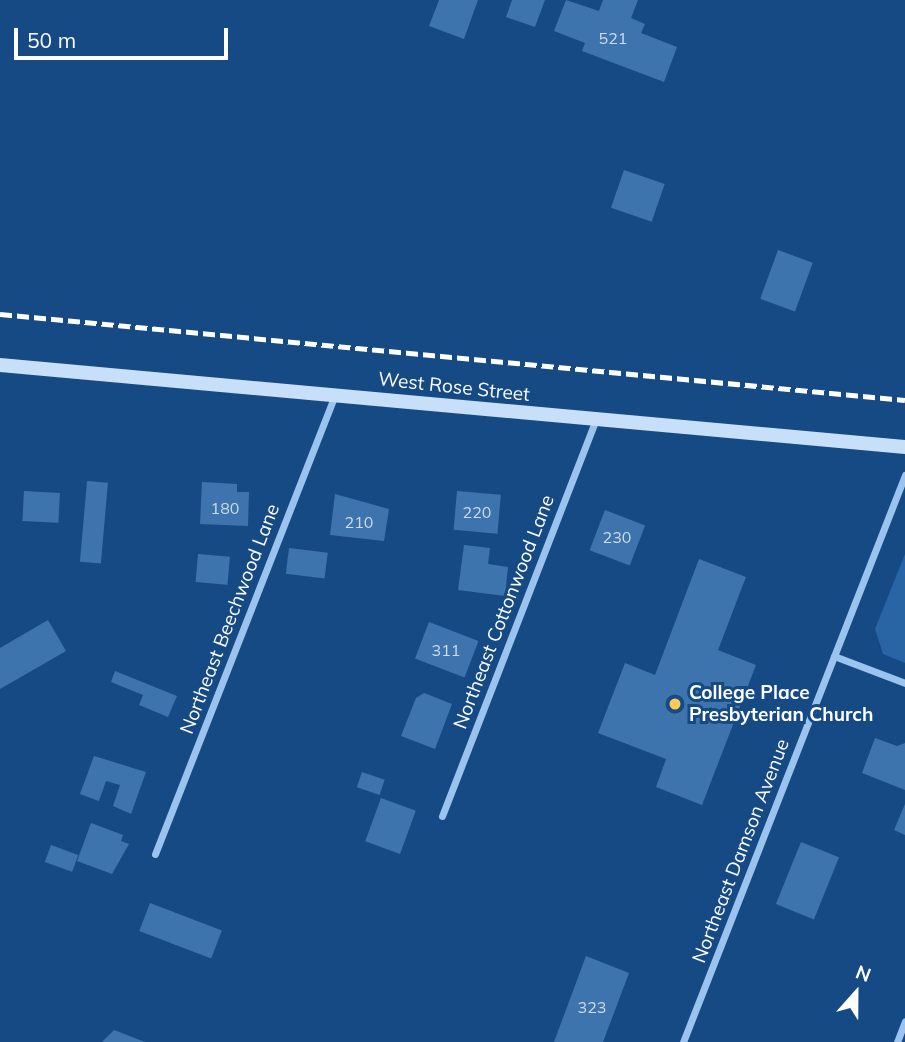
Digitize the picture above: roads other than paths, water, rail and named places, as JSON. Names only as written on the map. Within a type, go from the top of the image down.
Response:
[{"type":"main road","name":"West Rose Street","points":[[0,365],[905,447]]},
{"type":"street","name":"Northeast Beechwood Lane","points":[[155,854],[335,395]]},
{"type":"street","name":"Northeast Cottonwood Lane","points":[[442,816],[595,421]]},
{"type":"street","name":"Northeast Damson Avenue","points":[[683,1042],[905,475]]},
{"type":"street","points":[[834,656],[905,683]]},
{"type":"street","points":[[897,1042],[905,1021]]},
{"type":"railway","points":[[0,314],[905,400]]},
{"type":"place","name":"College Place Presbyterian Church","points":[[675,704]]}]
